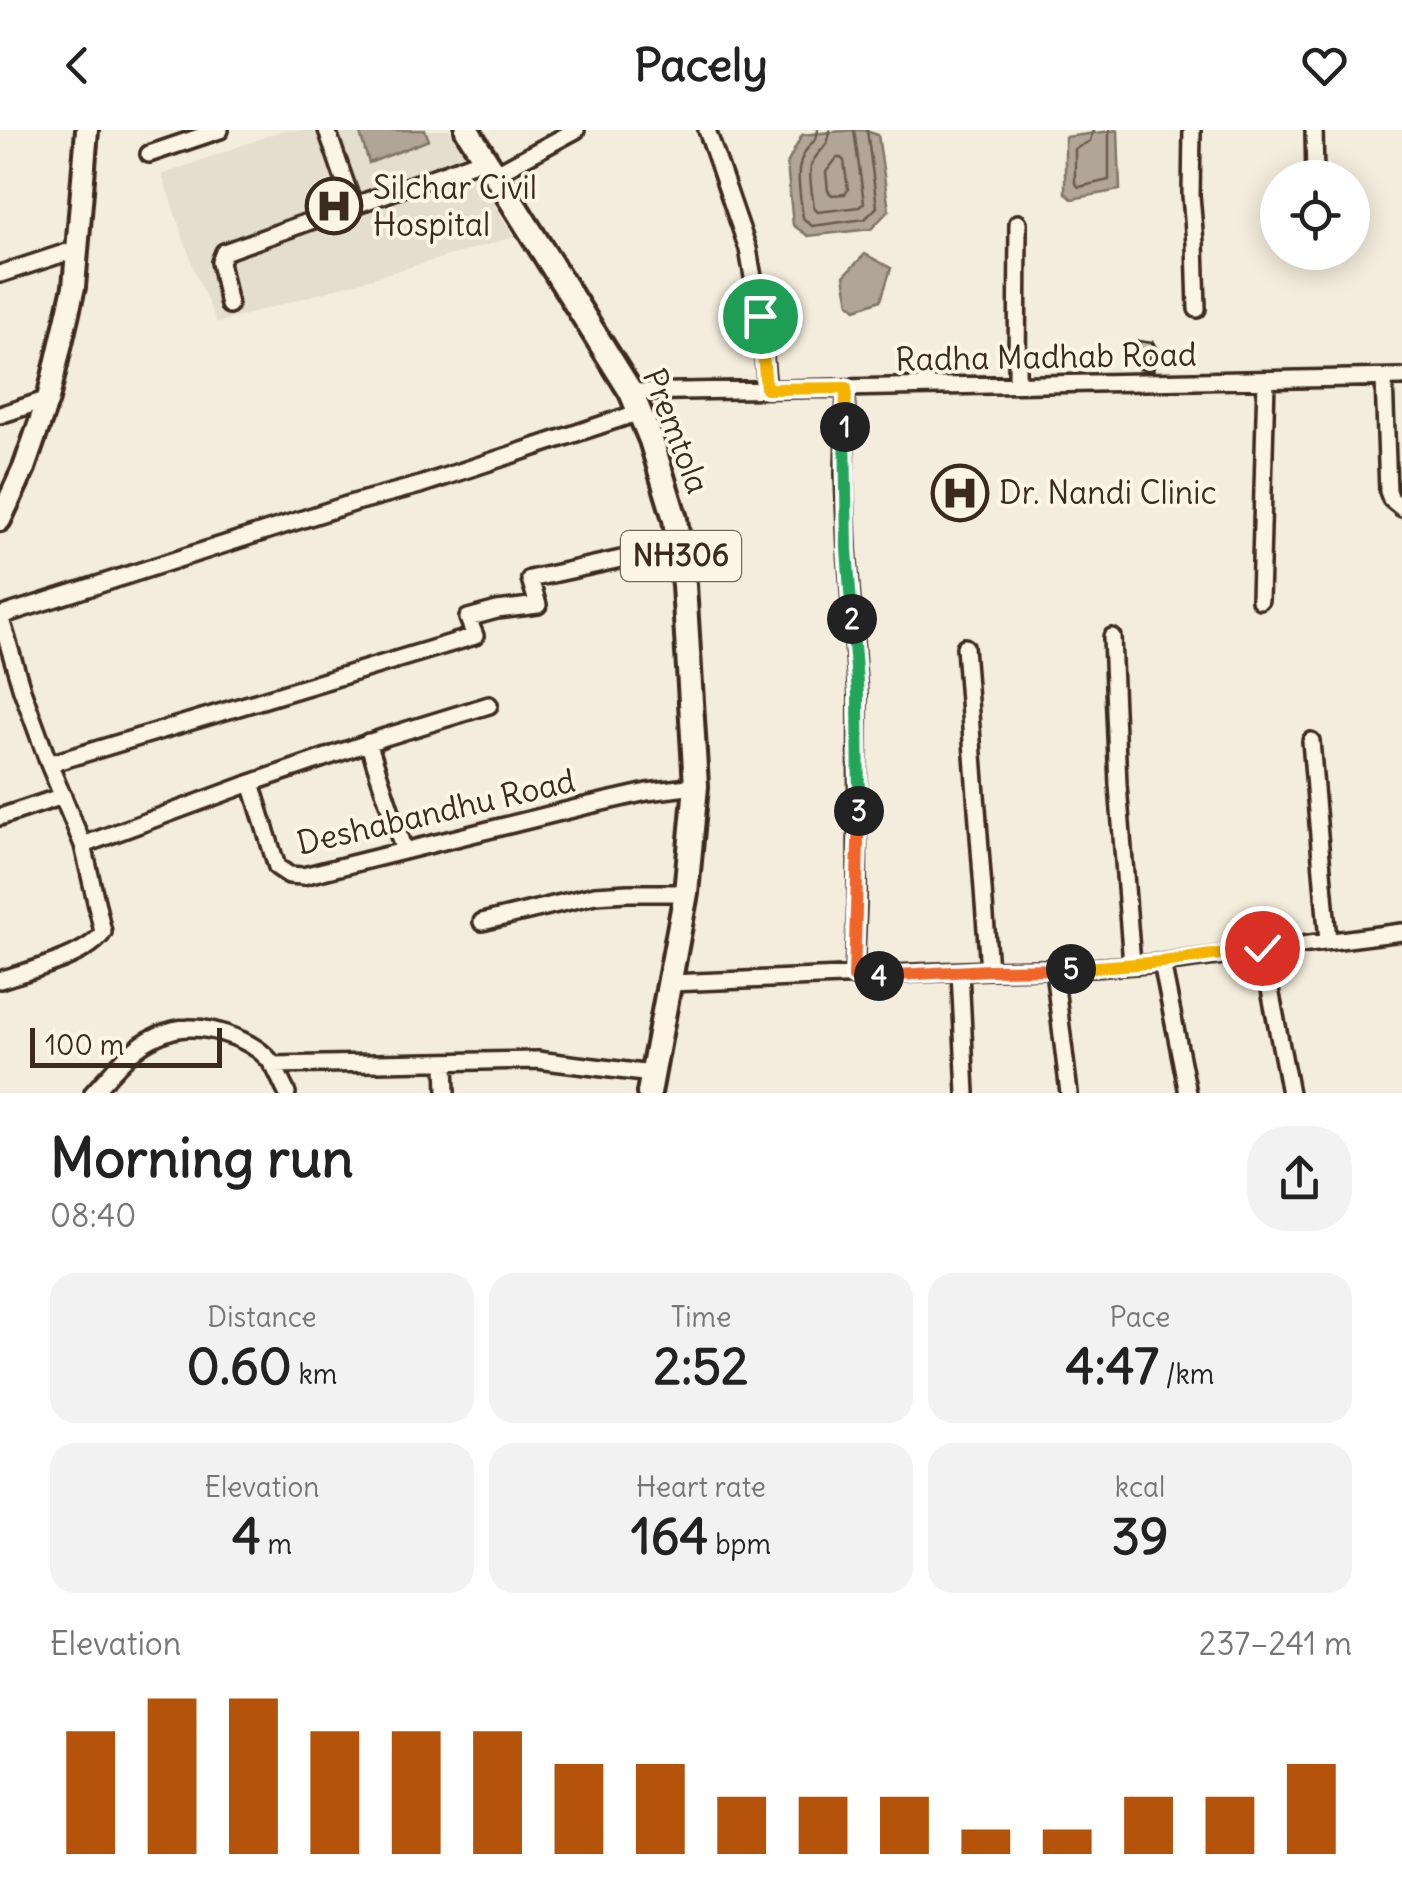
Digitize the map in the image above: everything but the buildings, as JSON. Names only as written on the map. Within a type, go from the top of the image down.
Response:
[{"type":"highway","name":"NH306","points":[[466,130],[488,167]]},
{"type":"highway","name":"Premtola","points":[[488,167],[635,402],[675,518],[689,656],[696,786],[686,893],[670,983]]},
{"type":"highway","name":"NH306","points":[[650,1084],[670,983]]},
{"type":"main road","points":[[0,520],[24,468],[48,399],[74,286],[86,130]]},
{"type":"street","points":[[150,154],[220,130]]},
{"type":"street","points":[[327,130],[352,206]]},
{"type":"street","points":[[229,305],[220,262],[224,252],[352,206],[488,167],[576,130]]},
{"type":"street","points":[[707,130],[748,249],[760,316],[766,389]]},
{"type":"street","points":[[1192,130],[1190,195],[1197,309]]},
{"type":"street","points":[[1314,130],[1314,160]]},
{"type":"street","points":[[1016,384],[1018,224]]},
{"type":"street","points":[[0,274],[78,249]]},
{"type":"street","name":"Radha Madhab Road","points":[[0,616],[420,485],[635,402],[766,389],[1402,377]]},
{"type":"street","points":[[1384,378],[1388,491],[1402,508]]},
{"type":"street","points":[[1260,600],[1266,380]]},
{"type":"street","points":[[846,388],[845,511],[858,731],[854,977]]},
{"type":"street","points":[[0,415],[48,399]]},
{"type":"street","points":[[49,764],[474,636],[468,618],[538,604],[530,578],[680,546]]},
{"type":"street","points":[[0,616],[22,690],[83,845],[103,932],[94,943],[66,957],[0,980]]},
{"type":"street","points":[[1112,637],[1132,964]]},
{"type":"street","points":[[965,647],[989,970]]},
{"type":"street","points":[[83,845],[368,742],[489,706]]},
{"type":"street","points":[[1310,741],[1328,941]]},
{"type":"street","points":[[368,742],[404,851]]},
{"type":"street","name":"Deshabandhu Road","points":[[252,784],[273,860],[290,876],[647,792],[696,786]]},
{"type":"street","points":[[0,817],[62,796]]},
{"type":"street","points":[[482,922],[595,895],[686,893]]},
{"type":"street","points":[[670,983],[1054,970],[1162,962],[1402,932]]},
{"type":"street","points":[[1262,948],[1290,1093]]},
{"type":"street","points":[[1162,962],[1188,1093]]},
{"type":"street","points":[[1054,970],[1068,1093]]},
{"type":"street","points":[[960,972],[966,1093]]},
{"type":"street","points":[[92,1093],[132,1052],[171,1031],[187,1028],[236,1038],[254,1047],[272,1064],[286,1093]]},
{"type":"street","points":[[272,1064],[536,1060],[650,1084]]},
{"type":"street","points":[[444,1062],[446,1093]]},
{"type":"shaded area","name":"Silchar Civil Hospital","points":[[283,130],[449,130],[514,237],[217,323],[162,175]]},
{"type":"water","points":[[359,130],[425,130],[429,140],[369,163]]},
{"type":"water","points":[[852,130],[878,135],[889,210],[871,229],[808,236],[793,225],[787,164],[802,135]]},
{"type":"water","points":[[1118,130],[1120,190],[1072,199],[1065,193],[1065,137]]},
{"type":"water","points":[[865,254],[891,268],[881,300],[856,309],[849,303],[844,276]]},
{"type":"place","name":"Silchar Civil Hospital","points":[[334,206]]},
{"type":"place","name":"Dr. Nandi Clinic","points":[[960,493]]},
{"type":"route","points":[[760,316],[766,389],[846,388],[844,474],[858,695],[854,977],[1092,968],[1262,948]]}]
